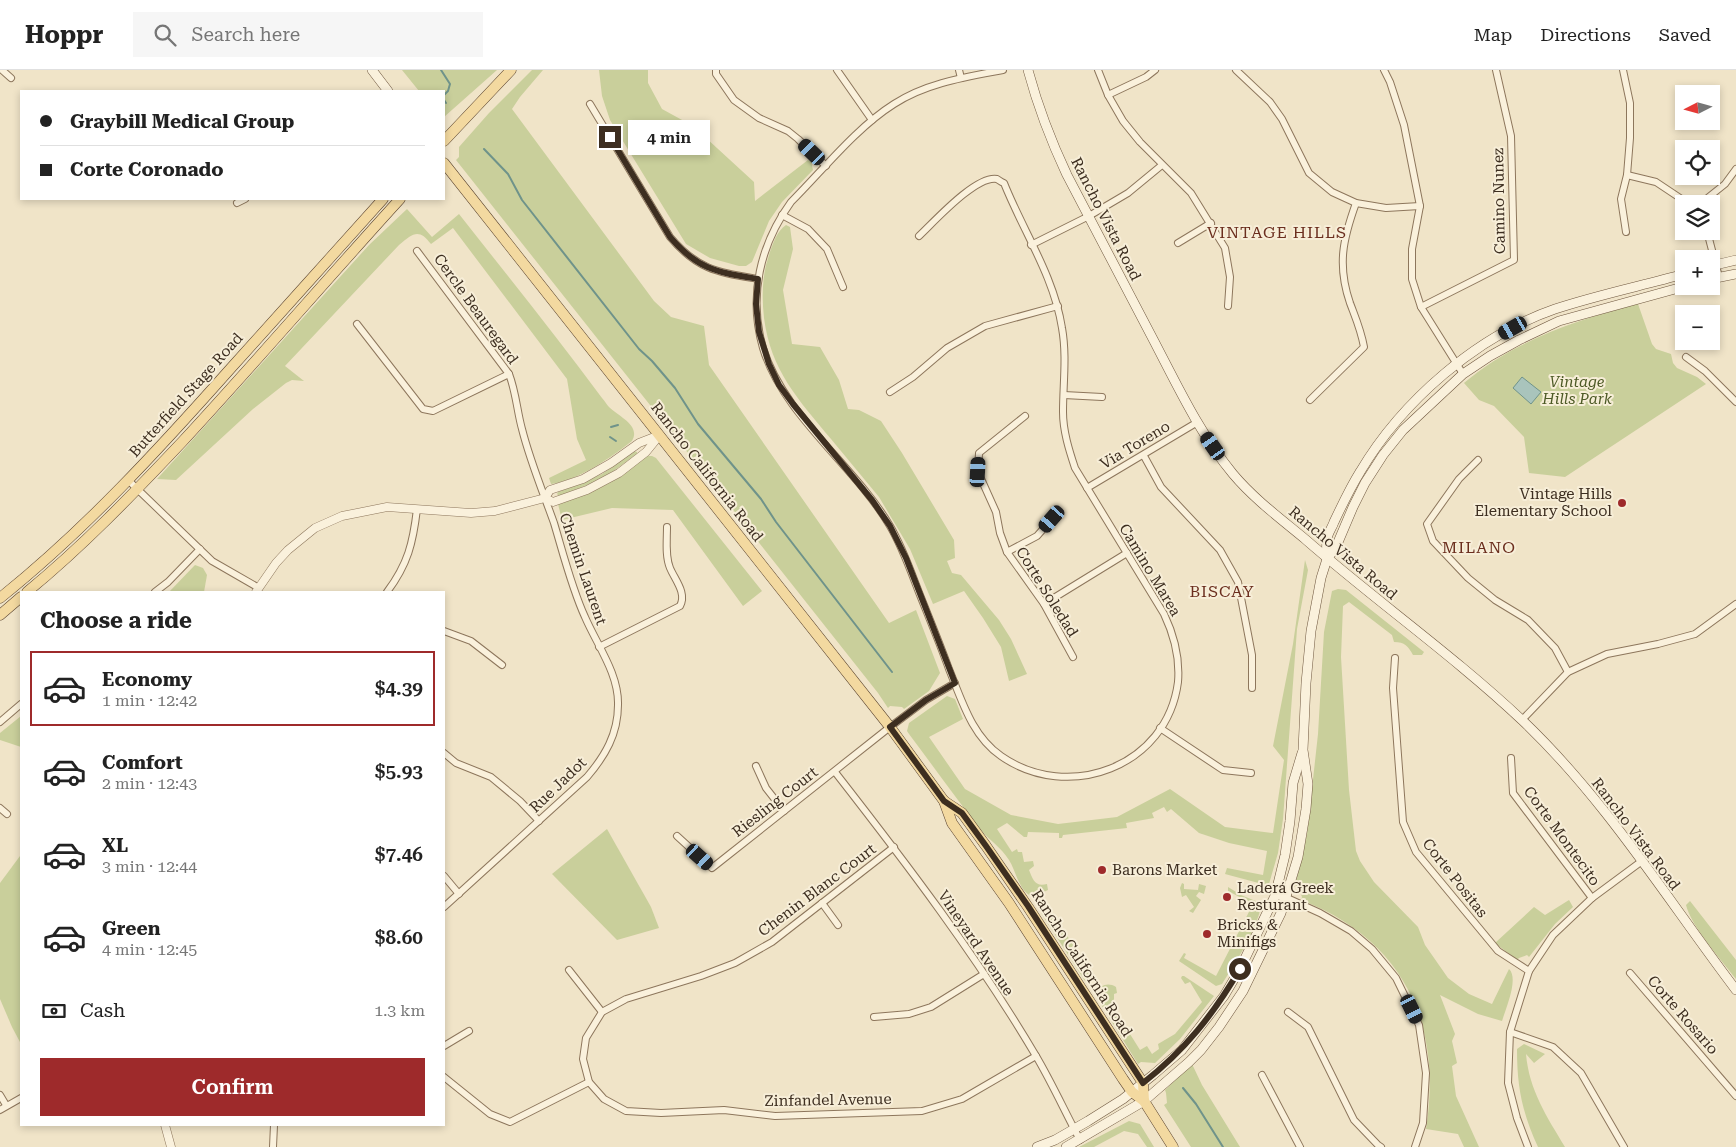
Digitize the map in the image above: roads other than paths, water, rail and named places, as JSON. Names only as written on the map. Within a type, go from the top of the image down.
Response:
[{"type":"main road","points":[[372,70],[387,90]]},
{"type":"main road","points":[[445,140],[511,70]]},
{"type":"main road","name":"Rancho Vista Road","points":[[1028,70],[1034,94],[1049,136],[1089,216],[1196,423],[1234,475],[1327,559],[1461,667],[1522,720],[1567,765],[1642,861],[1736,990]]},
{"type":"main road","name":"Rancho California Road","points":[[445,164],[890,727],[944,801],[952,823],[1009,903],[1132,1092],[1144,1101],[1173,1147]]},
{"type":"main road","name":"Butterfield Stage Road","points":[[0,598],[77,531],[128,480],[182,423],[381,200]]},
{"type":"main road","name":"Butterfield Stage Road","points":[[28,591],[99,529],[138,489],[399,200]]},
{"type":"main road","points":[[1720,264],[1736,260]]},
{"type":"main road","points":[[1720,277],[1736,274]]},
{"type":"main road","points":[[1327,559],[1326,539],[1345,497],[1367,460],[1422,394],[1456,364],[1513,328],[1555,310],[1675,277]]},
{"type":"main road","points":[[1066,1147],[1144,1101],[1195,1056],[1233,1008],[1281,913],[1287,898],[1301,842],[1306,809],[1308,784],[1303,750],[1311,631],[1321,578],[1327,559],[1336,547],[1345,524],[1383,455],[1403,430],[1463,374],[1490,356],[1559,321],[1675,289]]},
{"type":"main road","points":[[0,615],[20,598]]},
{"type":"main road","points":[[1037,1147],[1075,1129],[1132,1092],[1182,1050],[1224,996],[1240,969],[1275,896],[1285,855],[1293,783],[1303,750]]},
{"type":"main road","name":"Rancho California Road","points":[[944,801],[962,813],[1028,906],[1143,1083],[1144,1101]]},
{"type":"main road","points":[[975,855],[987,863],[1017,904],[1028,906]]},
{"type":"street","points":[[2,70],[11,78]]},
{"type":"street","points":[[716,70],[716,74],[734,100],[759,118],[798,139],[826,166]]},
{"type":"street","points":[[837,70],[872,120]]},
{"type":"street","points":[[959,70],[961,78]]},
{"type":"street","name":"Camino Marea","points":[[919,236],[966,192],[978,184],[996,179],[1004,183],[1050,282],[1058,306],[1063,329],[1065,354],[1063,413],[1069,450],[1075,468],[1164,614],[1174,640],[1178,661],[1178,682],[1173,701],[1160,728],[1144,747],[1128,760],[1094,775],[1077,777],[1042,775],[1025,770],[998,754],[986,743],[969,718],[906,558],[890,526],[872,500],[779,385],[763,348],[758,322],[756,304],[758,279],[762,259],[770,237],[782,214],[791,202],[826,166],[872,120],[894,103],[936,85],[1003,70]]},
{"type":"street","points":[[1098,70],[1108,95],[1122,121],[1162,165],[1191,193],[1225,248],[1230,277],[1228,306]]},
{"type":"street","points":[[1108,95],[1146,77],[1155,70]]},
{"type":"street","points":[[1236,70],[1270,102],[1282,120],[1309,173],[1332,192],[1356,203],[1386,208],[1420,206]]},
{"type":"street","points":[[1384,70],[1390,82],[1404,125],[1420,206],[1412,249],[1412,279],[1421,307],[1463,374]]},
{"type":"street","name":"Camino Nunez","points":[[1421,307],[1514,260],[1511,136],[1496,70]]},
{"type":"street","points":[[1623,70],[1630,103],[1627,175],[1621,199],[1626,232]]},
{"type":"street","points":[[590,104],[670,237],[682,252],[707,268],[725,274],[758,279]]},
{"type":"street","points":[[1032,245],[1089,216],[1128,193],[1162,165]]},
{"type":"street","points":[[1711,195],[1725,184],[1736,169]]},
{"type":"street","points":[[1627,175],[1656,182],[1676,195]]},
{"type":"street","points":[[237,203],[243,200]]},
{"type":"street","points":[[1310,400],[1364,347],[1362,332],[1349,301],[1342,267],[1345,235],[1356,203]]},
{"type":"street","points":[[782,214],[808,229],[827,249],[843,287]]},
{"type":"street","points":[[1178,244],[1211,223]]},
{"type":"street","name":"Cercle Beauregard","points":[[417,251],[509,374],[514,386],[522,430],[545,498]]},
{"type":"street","points":[[890,392],[913,377],[946,348],[985,326],[1058,306]]},
{"type":"street","points":[[357,324],[423,410],[433,411],[509,374]]},
{"type":"street","points":[[1686,357],[1705,370],[1736,402]]},
{"type":"street","points":[[1064,395],[1102,397]]},
{"type":"street","name":"Corte Soledad","points":[[1025,416],[979,453],[978,472],[996,512],[1000,533],[1007,552],[1044,604],[1073,657]]},
{"type":"street","name":"Via Toreno","points":[[1087,488],[1144,456],[1196,423]]},
{"type":"street","points":[[545,498],[550,490],[583,479],[611,463],[639,443],[658,436]]},
{"type":"street","points":[[128,480],[212,561],[257,590],[282,557],[316,528],[342,516],[388,507],[471,513],[487,512],[545,498],[554,502],[573,496],[619,473],[646,452],[658,436]]},
{"type":"street","points":[[1144,456],[1161,487],[1220,550],[1238,582],[1252,656],[1252,688]]},
{"type":"street","points":[[1478,460],[1459,479],[1427,524],[1433,541],[1468,578],[1495,600],[1528,620],[1554,648],[1568,672]]},
{"type":"street","name":"Chemin Laurent","points":[[545,498],[584,616],[600,648]]},
{"type":"street","points":[[388,591],[398,577],[408,557],[414,538],[417,508]]},
{"type":"street","points":[[1007,552],[1038,536],[1052,519]]},
{"type":"street","points":[[600,648],[680,606],[683,600],[682,594],[669,566],[667,527]]},
{"type":"street","points":[[156,591],[168,582],[200,549]]},
{"type":"street","points":[[1044,604],[1127,553]]},
{"type":"street","points":[[1522,720],[1568,672],[1607,654],[1658,644],[1695,634],[1736,604]]},
{"type":"street","points":[[445,631],[471,641],[502,665]]},
{"type":"street","name":"Rue Jadot","points":[[445,906],[506,848],[587,777],[600,761],[611,742],[617,723],[619,704],[615,681],[600,648]]},
{"type":"street","name":"Corte Positas","points":[[1395,658],[1393,688],[1403,822],[1416,852],[1498,951],[1529,970]]},
{"type":"street","name":"Riesling Court","points":[[677,836],[712,868],[890,727],[926,700],[955,683]]},
{"type":"street","points":[[0,722],[20,705]]},
{"type":"street","points":[[1160,728],[1223,770],[1251,773]]},
{"type":"street","points":[[445,754],[456,763],[491,777],[520,801],[538,821]]},
{"type":"street","name":"Corte Montecito","points":[[1511,758],[1513,793],[1592,898]]},
{"type":"street","points":[[756,766],[766,788],[784,811]]},
{"type":"street","name":"Vineyard Avenue","points":[[835,772],[894,847],[984,974],[1036,1056],[1080,1140]]},
{"type":"street","points":[[0,808],[7,814]]},
{"type":"street","name":"Chenin Blanc Court","points":[[589,1082],[583,1059],[586,1038],[602,1012],[626,999],[701,976],[735,963],[772,942],[894,847]]},
{"type":"street","points":[[1528,1147],[1516,1118],[1508,1083],[1510,1032],[1529,970],[1553,935],[1592,898],[1642,861]]},
{"type":"street","points":[[445,877],[459,894]]},
{"type":"street","points":[[1275,896],[1287,898],[1320,913],[1351,931],[1372,949],[1396,978],[1419,1025],[1426,1073],[1423,1122],[1415,1147]]},
{"type":"street","points":[[822,903],[838,925]]},
{"type":"street","points":[[569,970],[602,1012]]},
{"type":"street","name":"Corte Rosario","points":[[1630,973],[1736,1096]]},
{"type":"street","points":[[874,1017],[909,1014],[930,1007],[984,974]]},
{"type":"street","points":[[1288,1012],[1308,1027],[1354,1120],[1381,1147]]},
{"type":"street","points":[[445,1045],[469,1031]]},
{"type":"street","points":[[1510,1032],[1553,1048],[1581,1073],[1624,1147]]},
{"type":"street","name":"Zinfandel Avenue","points":[[589,1082],[604,1099],[626,1111],[661,1113],[724,1110],[775,1116],[922,1110],[962,1099],[1036,1056]]},
{"type":"street","points":[[1262,1075],[1300,1147]]},
{"type":"street","points":[[445,1078],[490,1114],[510,1122],[589,1082]]},
{"type":"street","points":[[0,1095],[3,1108],[20,1099]]},
{"type":"street","points":[[165,1126],[171,1147]]},
{"type":"street","points":[[273,1147],[274,1126]]},
{"type":"water","points":[[1522,377],[1541,392],[1531,404],[1513,388]]},
{"type":"waterway","points":[[441,70],[450,84],[445,94]]},
{"type":"waterway","points":[[484,149],[508,174],[522,200],[639,349],[675,388],[698,424],[761,499],[776,522],[892,672]]},
{"type":"waterway","points":[[611,427],[618,425]]},
{"type":"waterway","points":[[610,437],[616,441]]},
{"type":"waterway","points":[[1183,1088],[1196,1104],[1223,1147]]},
{"type":"place","name":"Vintage Hills Elementary School","points":[[1622,503]]},
{"type":"place","name":"Barons Market","points":[[1102,870]]},
{"type":"place","name":"Laderá Greek Resturant","points":[[1227,897]]},
{"type":"place","name":"Bricks & Minifigs","points":[[1207,934]]},
{"type":"district","name":"VINTAGE HILLS","points":[[1277,232]]},
{"type":"district","name":"MILANO","points":[[1479,547]]},
{"type":"district","name":"BISCAY","points":[[1222,591]]},
{"type":"park label","name":"Vintage Hills Park","points":[[1577,390]]}]
